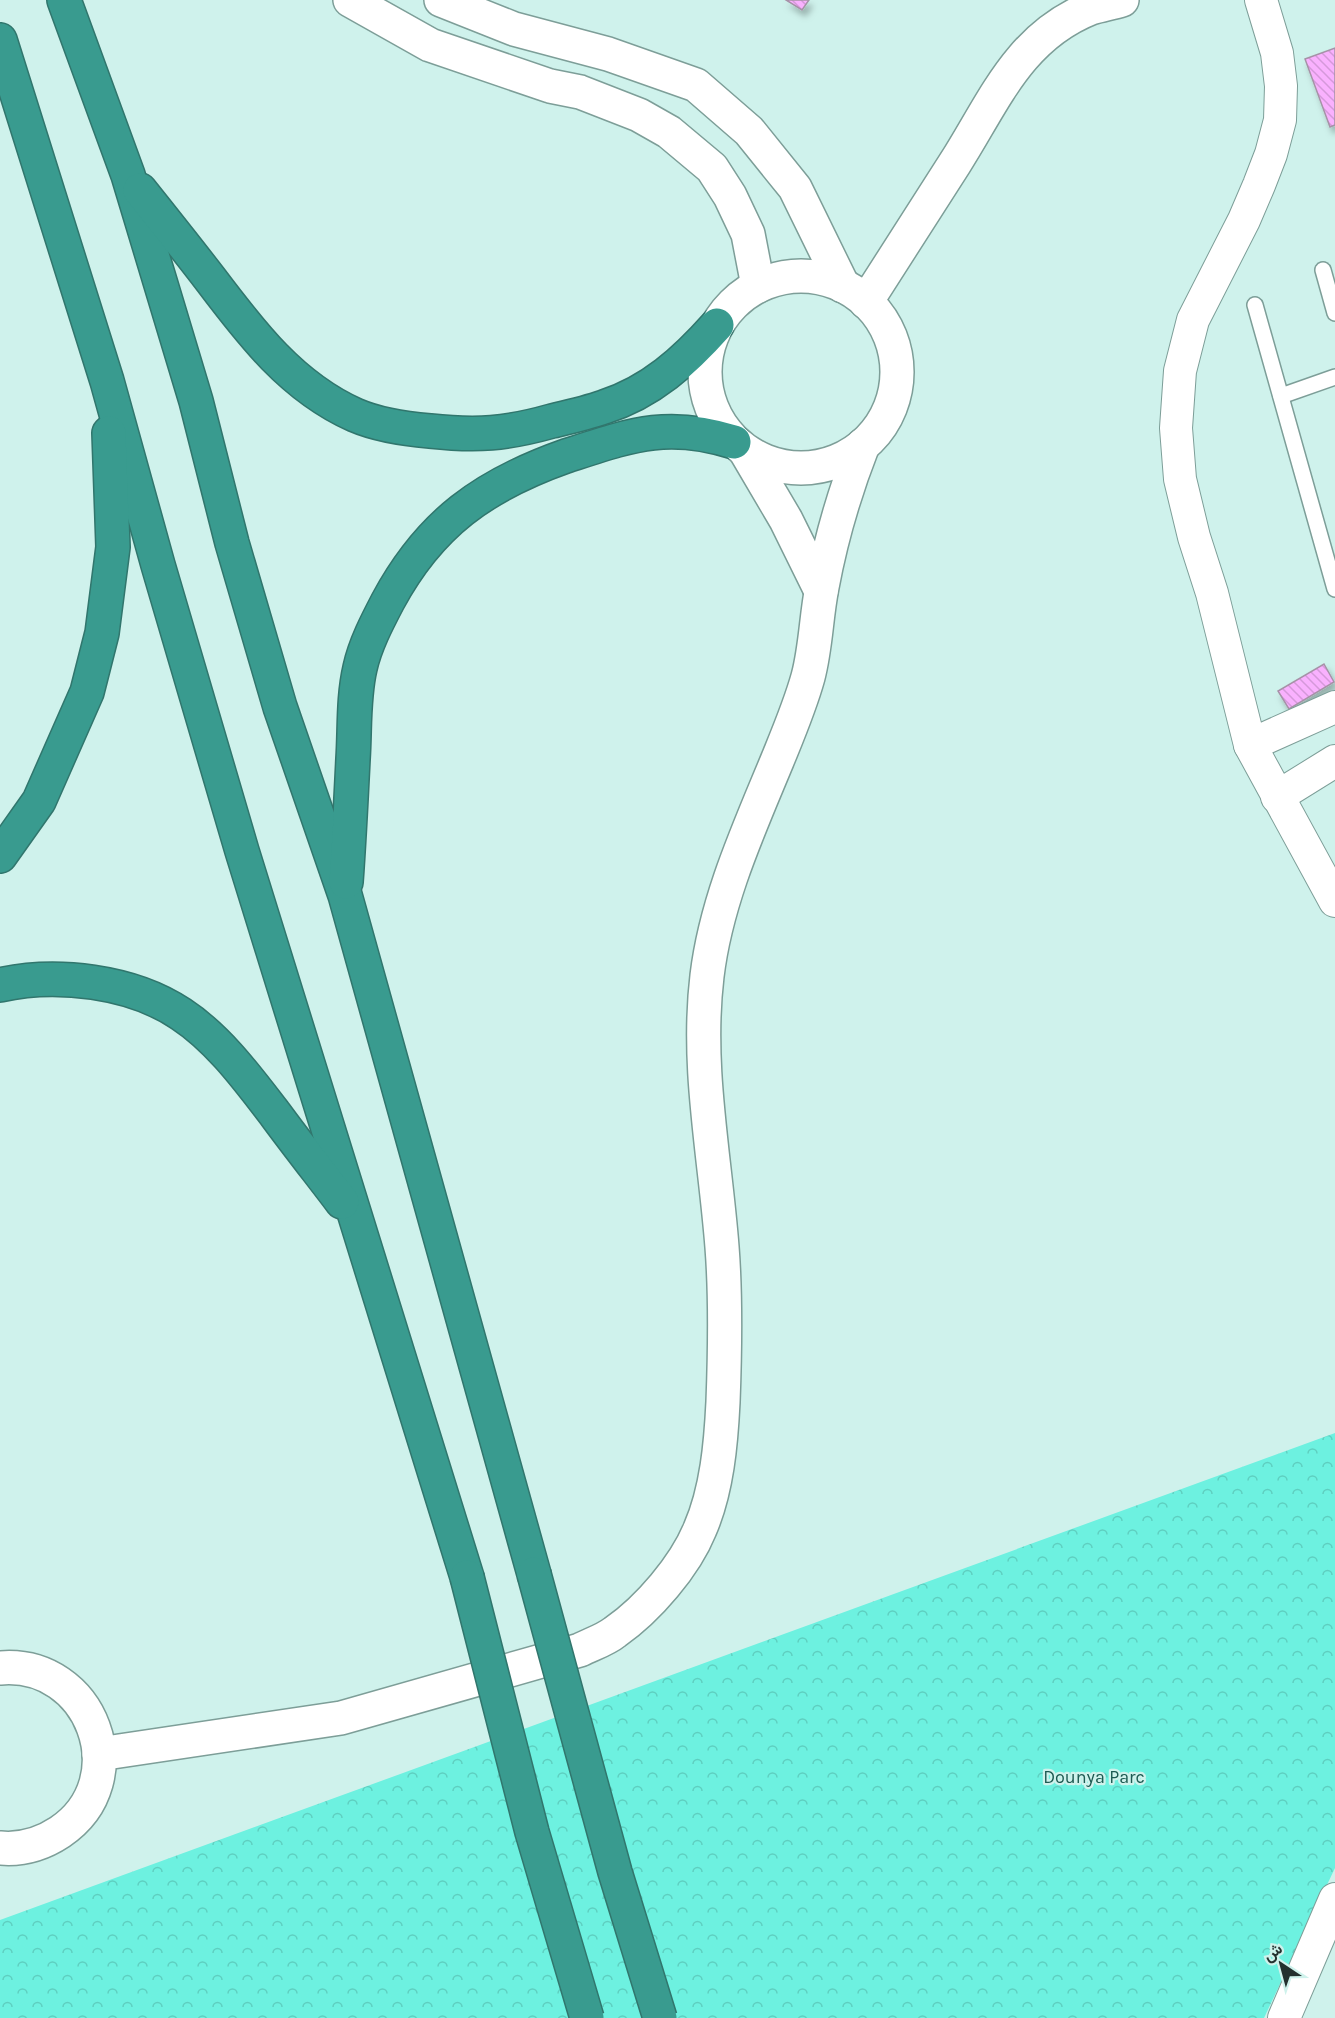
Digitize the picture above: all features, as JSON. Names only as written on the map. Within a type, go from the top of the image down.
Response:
[{"type":"highway","points":[[64,0],[128,175],[196,400],[232,543],[277,696],[345,896],[615,1872],[660,2018]]},
{"type":"highway","points":[[0,40],[107,381],[158,565],[239,839],[467,1577],[532,1832],[587,2018]]},
{"type":"highway","points":[[128,175],[260,342],[290,373],[329,401],[357,416],[391,425],[421,430],[488,434],[522,429],[605,407],[656,382],[678,366],[717,325]]},
{"type":"highway","points":[[0,856],[39,801],[87,692],[102,633],[113,547],[107,381]]},
{"type":"highway","points":[[345,896],[355,707],[360,668],[375,627],[401,577],[437,532],[471,502],[504,481],[620,438],[665,430],[689,431],[712,435],[740,447]]},
{"type":"highway","points":[[0,985],[22,980],[96,981],[152,999],[181,1014],[212,1040],[240,1070],[355,1218]]},
{"type":"street","points":[[350,0],[430,45],[539,82],[580,92],[639,115],[669,132],[712,168],[730,196],[748,234],[759,286]]},
{"type":"street","points":[[441,0],[514,29],[608,54],[696,85],[749,131],[795,188],[855,294],[883,323],[894,348],[897,374],[893,400],[881,424],[864,445],[842,459],[818,467],[793,468],[768,463],[740,447]]},
{"type":"street","points":[[855,294],[957,160],[997,89],[1022,56],[1054,29],[1091,9],[1122,0]]},
{"type":"street","points":[[1261,0],[1277,53],[1281,86],[1280,120],[1271,154],[1251,203],[1193,320],[1180,371],[1176,428],[1180,479],[1194,537],[1215,604],[1250,746],[1335,901]]},
{"type":"street","points":[[821,591],[786,520],[740,447],[715,417],[705,387],[706,355],[717,325],[735,302],[759,286],[786,277],[815,277],[855,294]]},
{"type":"street","points":[[99,1754],[341,1718],[580,1650],[612,1635],[636,1617],[672,1575],[688,1552],[700,1528],[716,1469],[722,1422],[726,1341],[722,1248],[703,1045],[707,975],[721,906],[744,840],[796,715],[809,676],[821,591],[840,512],[864,445]]},
{"type":"street","points":[[1250,746],[1335,706]]},
{"type":"street","points":[[1277,797],[1335,761]]},
{"type":"street","points":[[0,1668],[29,1669],[64,1686],[79,1700],[90,1716],[99,1754],[98,1775],[92,1794],[81,1812],[67,1827],[50,1839],[31,1846],[0,1848]]},
{"type":"street","points":[[1284,2018],[1335,1899]]},
{"type":"lane","points":[[1323,270],[1335,313]]},
{"type":"lane","points":[[1255,304],[1335,589]]},
{"type":"lane","points":[[1281,396],[1335,377]]},
{"type":"green space","name":"Dounya Parc","points":[[1335,1433],[1335,1868],[1264,2018],[0,2018],[0,1920]]},
{"type":"building","points":[[786,0],[809,0],[802,10]]},
{"type":"building","points":[[1335,48],[1335,125],[1330,127],[1305,59]]},
{"type":"building","points":[[1324,664],[1334,682],[1289,709],[1278,691]]}]
